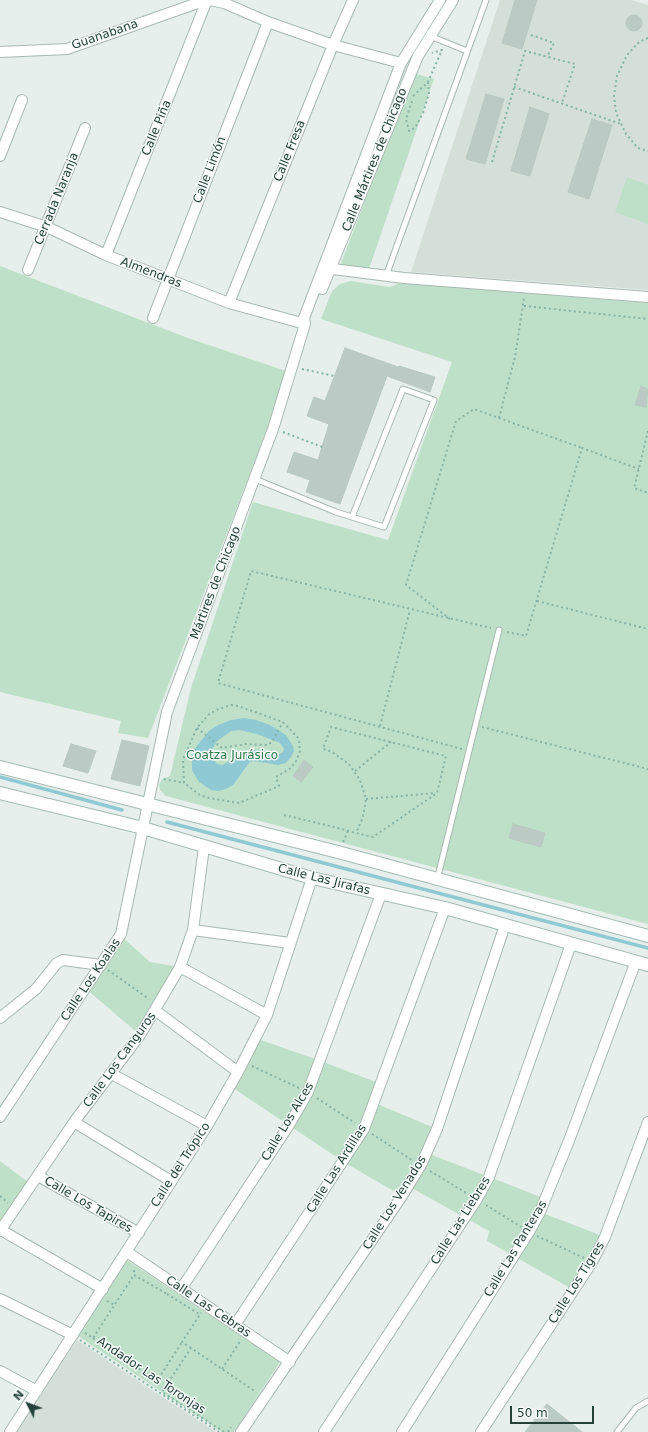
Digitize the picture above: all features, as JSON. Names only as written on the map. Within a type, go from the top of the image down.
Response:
[{"type":"main road","points":[[0,767],[149,803],[648,936]]},
{"type":"main road","name":"Calle Las Jirafas","points":[[0,793],[143,828],[312,878],[445,908],[648,965]]},
{"type":"street","name":"Guanabana","points":[[0,52],[67,49],[206,0]]},
{"type":"street","name":"Calle Piña","points":[[106,255],[206,0]]},
{"type":"street","points":[[210,0],[225,2],[268,22],[333,45],[401,62]]},
{"type":"street","name":"Calle Fresa","points":[[229,303],[333,45],[354,0]]},
{"type":"street","name":"Calle Mártires de Chicago","points":[[327,268],[401,62],[440,0]]},
{"type":"street","name":"Calle Mártires de Chicago","points":[[292,366],[305,324],[304,318],[418,56],[453,0]]},
{"type":"street","name":"Calle Limón","points":[[153,318],[268,22]]},
{"type":"street","points":[[0,156],[22,100]]},
{"type":"street","name":"Cerrada Naranja","points":[[28,270],[47,227],[85,128]]},
{"type":"street","name":"Almendras","points":[[0,212],[47,227],[106,255],[229,303],[305,324]]},
{"type":"street","points":[[327,268],[404,278],[525,286],[648,297]]},
{"type":"street","name":"Mártires de Chicago","points":[[149,803],[167,712],[255,479],[273,429],[292,366]]},
{"type":"street","name":"Calle Los Koalas","points":[[0,1117],[121,934],[149,803]]},
{"type":"street","name":"Calle Los Canguros","points":[[0,1231],[74,1122],[112,1074],[157,1008],[180,967],[193,930],[204,847]]},
{"type":"street","name":"Calle del Trópico","points":[[10,1432],[103,1289],[131,1255],[138,1233],[207,1126],[238,1072],[268,1015],[312,878]]},
{"type":"street","name":"Calle Los Alces","points":[[181,1289],[289,1125],[308,1092],[381,894]]},
{"type":"street","name":"Calle Las Ardillas","points":[[235,1325],[364,1129],[445,908]]},
{"type":"street","name":"Calle Los Venados","points":[[241,1432],[402,1196],[427,1153],[439,1122],[505,925]]},
{"type":"street","points":[[193,930],[290,943]]},
{"type":"street","name":"Calle Las Liebres","points":[[324,1432],[469,1212],[489,1177],[571,944]]},
{"type":"street","points":[[0,1018],[36,989],[57,963],[63,960],[101,966]]},
{"type":"street","name":"Calle Las Panteras","points":[[402,1432],[529,1232],[540,1212],[570,1138],[636,961]]},
{"type":"street","points":[[180,967],[268,1015]]},
{"type":"street","points":[[157,1008],[238,1072]]},
{"type":"street","points":[[112,1074],[207,1126]]},
{"type":"street","points":[[74,1122],[171,1181]]},
{"type":"street","name":"Calle Los Tigres","points":[[481,1432],[592,1262],[613,1218],[648,1122]]},
{"type":"street","name":"Calle Los Tapires","points":[[38,1176],[138,1233]]},
{"type":"street","points":[[0,1231],[103,1289]]},
{"type":"street","name":"Calle Las Cebras","points":[[131,1255],[290,1362]]},
{"type":"street","points":[[0,1299],[75,1332]]},
{"type":"street","points":[[0,1371],[37,1391]]},
{"type":"lane","points":[[386,276],[486,0]]},
{"type":"lane","points":[[430,36],[467,51]]},
{"type":"lane","points":[[255,479],[352,517],[384,527],[434,400],[403,389],[352,517]]},
{"type":"lane","points":[[438,880],[499,630]]},
{"type":"lane","points":[[617,1432],[636,1408],[648,1401]]},
{"type":"path","points":[[532,35],[554,43],[547,57]]},
{"type":"path","points":[[648,38],[640,42],[626,55],[617,76],[614,96],[616,114],[626,134],[638,148],[648,152]]},
{"type":"path","points":[[418,56],[442,50],[428,82],[414,96],[406,119],[409,131],[415,128],[423,113],[429,94],[428,82]]},
{"type":"path","points":[[492,162],[525,52],[575,64],[562,103]]},
{"type":"path","points":[[514,87],[622,124]]},
{"type":"path","points":[[499,418],[516,357],[524,306],[525,286]]},
{"type":"path","points":[[524,306],[648,319]]},
{"type":"path","points":[[292,366],[334,376]]},
{"type":"path","points":[[451,619],[406,585],[456,421],[474,409],[639,468]]},
{"type":"path","points":[[273,429],[325,448]]},
{"type":"path","points":[[648,432],[634,488],[648,492]]},
{"type":"path","points":[[469,750],[218,683],[251,572],[526,636],[582,448]]},
{"type":"path","points":[[536,601],[648,629]]},
{"type":"path","points":[[380,726],[410,610]]},
{"type":"path","points":[[154,777],[184,783],[200,795],[238,803],[279,786],[276,777],[291,768],[296,761],[300,751],[299,739],[283,722],[238,706],[231,705],[216,710],[208,715],[197,728],[183,759],[184,783]]},
{"type":"path","points":[[197,728],[217,746],[222,748],[246,744],[267,745],[272,742],[283,722]]},
{"type":"path","points":[[475,725],[648,769]]},
{"type":"path","points":[[284,815],[356,833],[373,837],[437,793],[446,756],[331,727],[323,749],[343,758],[355,771],[366,799],[363,817],[356,833]]},
{"type":"path","points":[[355,771],[391,742]]},
{"type":"path","points":[[366,799],[437,793]]},
{"type":"path","points":[[101,966],[157,1008]]},
{"type":"path","points":[[93,1338],[134,1275],[131,1255]]},
{"type":"path","points":[[134,1275],[167,1294]]},
{"type":"path","points":[[75,1332],[93,1338],[157,1381],[206,1305]]},
{"type":"path","name":"Andador Las Toronjas","points":[[75,1332],[219,1432]]},
{"type":"path","points":[[222,1369],[246,1333]]},
{"type":"path","points":[[182,1342],[256,1392]]},
{"type":"path","points":[[190,1348],[162,1392],[224,1432]]},
{"type":"shaded area","points":[[500,0],[631,0],[648,5],[648,290],[411,272]]},
{"type":"shaded area","points":[[77,1340],[147,1387],[216,1432],[16,1432]]},
{"type":"green space","points":[[414,73],[434,79],[369,269],[340,266]]},
{"type":"green space","points":[[627,177],[648,185],[648,224],[615,212]]},
{"type":"green space","points":[[0,266],[188,338],[289,372],[148,738],[118,733],[121,721],[0,692]]},
{"type":"green space","name":"Coatza Jurásico","points":[[351,281],[389,287],[401,283],[648,303],[648,924],[166,796],[160,790],[159,785],[162,779],[170,776],[191,688],[253,502],[388,540],[452,362],[321,319],[332,291],[340,284]]},
{"type":"green space","points":[[120,935],[150,962],[180,967],[140,1035],[85,988]]},
{"type":"green space","points":[[255,1038],[381,1084],[375,1103],[437,1129],[427,1153],[546,1199],[540,1212],[605,1237],[574,1290],[487,1241],[489,1231],[408,1186],[402,1196],[347,1164],[230,1086]]},
{"type":"green space","points":[[0,1161],[32,1185],[0,1232]]},
{"type":"green space","points":[[127,1260],[280,1362],[234,1432],[222,1432],[78,1336]]},
{"type":"water","points":[[244,718],[270,725],[286,735],[293,746],[294,751],[286,763],[278,765],[253,761],[249,763],[233,785],[218,791],[211,790],[199,782],[192,770],[192,756],[196,747],[209,731],[218,725],[231,720]],"holes":[[[239,730],[257,734],[280,743],[284,749],[283,752],[276,755],[260,750],[244,751],[222,765],[217,764],[211,756],[216,742],[231,731]]]},
{"type":"building","points":[[515,0],[537,0],[522,49],[502,43]]},
{"type":"building","points":[[631,15],[637,15],[642,20],[640,29],[637,31],[631,31],[626,26],[626,20]]},
{"type":"building","points":[[486,94],[504,99],[485,164],[466,159]]},
{"type":"building","points":[[530,107],[549,114],[530,176],[511,171]]},
{"type":"building","points":[[592,119],[612,125],[589,199],[568,192]]},
{"type":"building","points":[[345,348],[398,367],[399,366],[435,377],[430,392],[387,376],[340,504],[306,492],[310,480],[287,472],[294,452],[318,460],[329,424],[307,416],[314,397],[325,401]]},
{"type":"building","points":[[641,386],[648,389],[646,407],[635,405]]},
{"type":"building","points":[[122,740],[149,746],[140,786],[111,779]]},
{"type":"building","points":[[71,744],[96,751],[88,773],[63,766]]},
{"type":"building","points":[[304,760],[313,767],[301,782],[293,776]]},
{"type":"building","points":[[513,824],[545,833],[541,847],[509,838]]},
{"type":"building","points":[[547,1404],[582,1432],[525,1432]]},
{"type":"waterway","points":[[0,777],[122,810]]},
{"type":"waterway","points":[[167,822],[648,948]]}]
